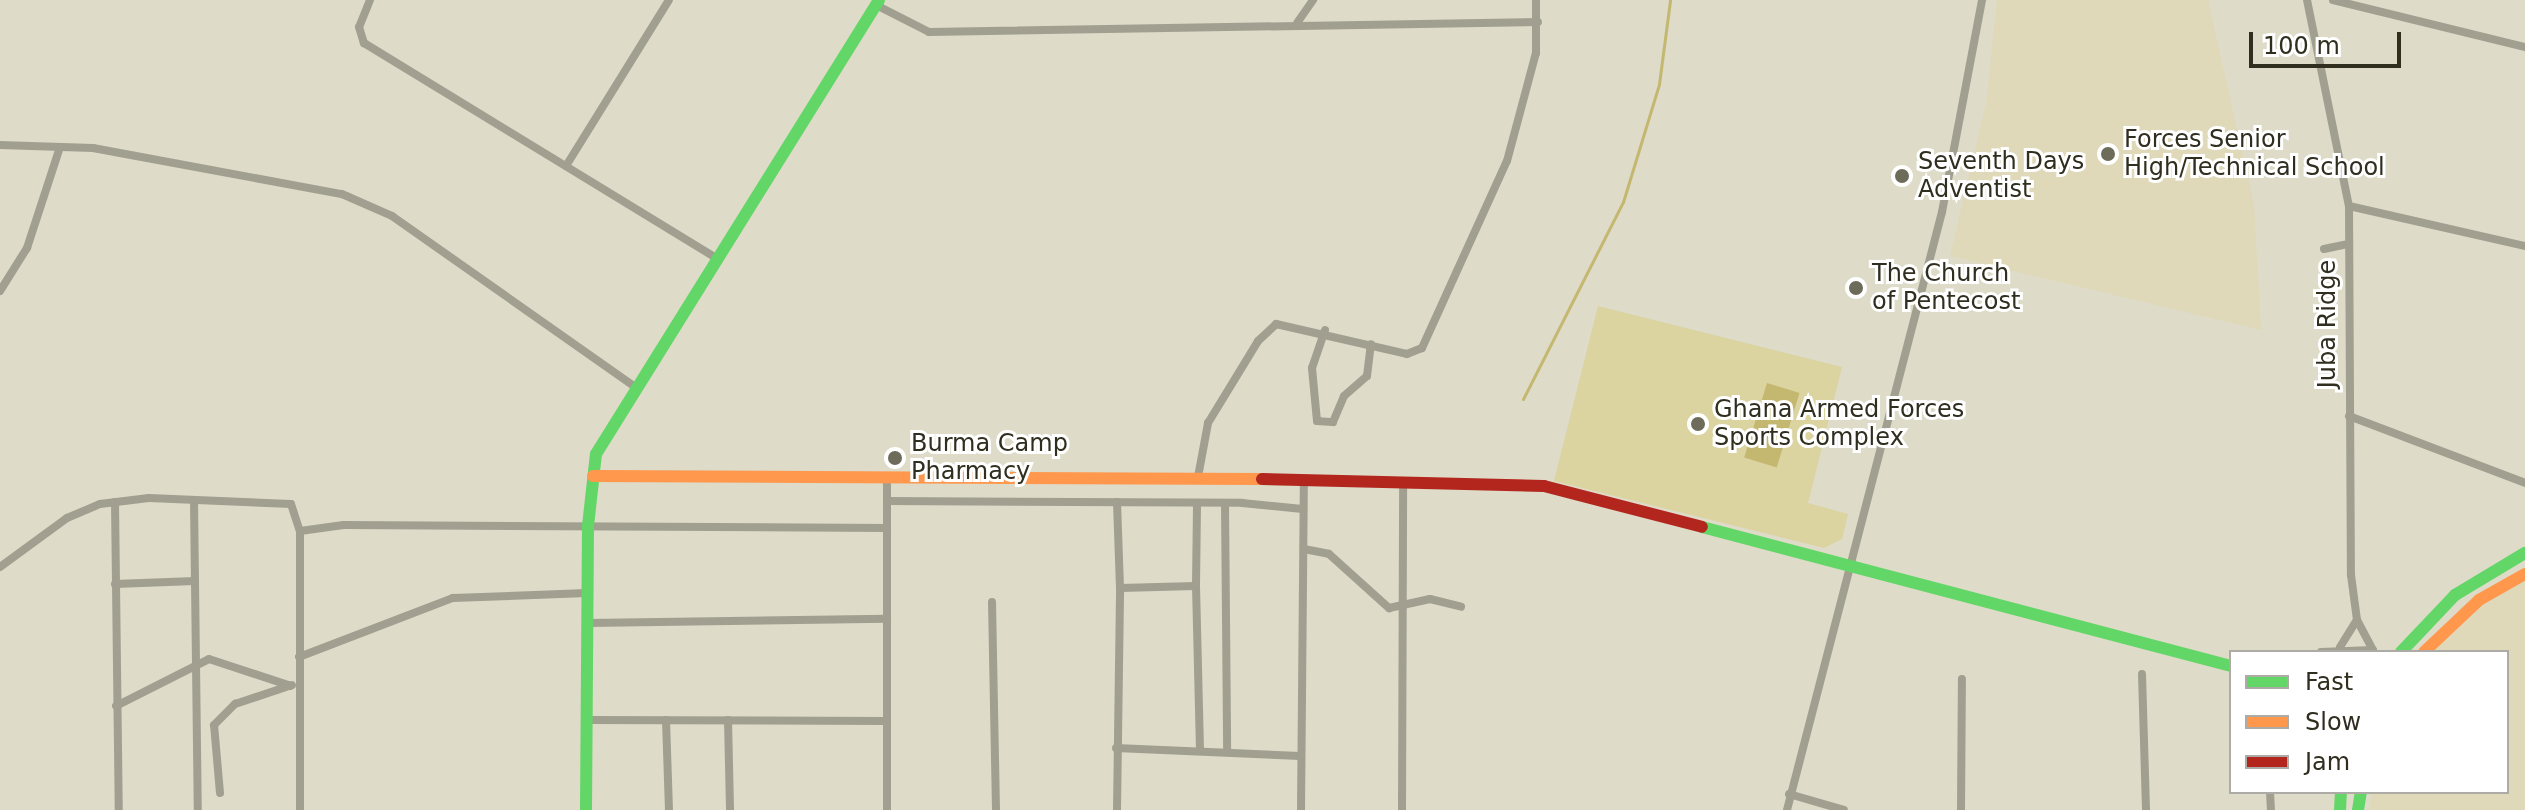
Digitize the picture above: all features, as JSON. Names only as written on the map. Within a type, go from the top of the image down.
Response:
[{"type":"street","points":[[370,0],[359,27],[364,43],[719,260]]},
{"type":"street","points":[[566,166],[669,0]]},
{"type":"street","points":[[1297,23],[1313,0]]},
{"type":"street","points":[[1198,477],[1202,437],[1266,330],[1288,322],[1415,353],[1429,339],[1507,161],[1538,22],[1536,0]]},
{"type":"street","points":[[1787,810],[1942,212],[1982,0]]},
{"type":"street","name":"Juba Ridge","points":[[2307,0],[2349,206],[2349,416],[2357,620],[2373,650],[2340,647]]},
{"type":"street","points":[[2333,0],[2525,47]]},
{"type":"street","points":[[586,810],[588,526],[593,476],[604,436],[719,260],[878,2],[929,32],[1297,23],[1538,22]]},
{"type":"street","points":[[0,145],[60,147],[287,182],[366,203],[476,272],[637,388]]},
{"type":"street","points":[[0,291],[27,248],[60,147]]},
{"type":"street","points":[[2349,206],[2525,246]]},
{"type":"street","points":[[2324,249],[2348,244]]},
{"type":"street","points":[[1325,330],[1312,368],[1317,421],[1333,422],[1344,396],[1367,376],[1371,344]]},
{"type":"street","points":[[2349,416],[2525,483]]},
{"type":"street","points":[[593,476],[1198,477],[1544,486],[2229,665]]},
{"type":"street","points":[[887,478],[887,810]]},
{"type":"street","points":[[1402,810],[1400,607],[1403,480]]},
{"type":"street","points":[[1301,810],[1304,481]]},
{"type":"street","points":[[194,500],[198,810]]},
{"type":"street","points":[[0,567],[67,518],[115,502],[280,501],[297,511],[300,531],[299,657],[295,684],[300,810]]},
{"type":"street","points":[[887,501],[1225,503],[1303,509]]},
{"type":"street","points":[[115,502],[119,810]]},
{"type":"street","points":[[1117,502],[1120,588],[1117,810]]},
{"type":"street","points":[[1225,503],[1227,751]]},
{"type":"street","points":[[1197,504],[1200,750]]},
{"type":"street","points":[[300,531],[344,525],[887,528]]},
{"type":"street","points":[[1304,549],[1324,551],[1379,604],[1400,607],[1430,599],[1461,607]]},
{"type":"street","points":[[2403,650],[2455,595],[2525,553]]},
{"type":"street","points":[[2426,650],[2479,600],[2525,574]]},
{"type":"street","points":[[115,584],[195,581]]},
{"type":"street","points":[[1120,588],[1196,586]]},
{"type":"street","points":[[299,657],[453,598],[587,593]]},
{"type":"street","points":[[992,602],[996,810]]},
{"type":"street","points":[[588,623],[887,619]]},
{"type":"street","points":[[2329,650],[2340,647],[2357,620]]},
{"type":"street","points":[[116,706],[194,665],[233,663],[295,684]]},
{"type":"street","points":[[2142,674],[2146,810]]},
{"type":"street","points":[[1961,810],[1962,679]]},
{"type":"street","points":[[220,793],[214,725],[235,704],[295,684]]},
{"type":"street","points":[[587,720],[887,721]]},
{"type":"street","points":[[666,720],[669,810]]},
{"type":"street","points":[[728,720],[730,810]]},
{"type":"street","points":[[1116,748],[1300,756]]},
{"type":"street","points":[[1789,794],[1844,810]]},
{"type":"shaded area","name":"Forces Senior High/Technical School","points":[[1997,0],[2208,0],[2254,204],[2261,330],[1950,256],[1986,103]]},
{"type":"shaded area","name":"Ghana Armed Forces Sports Complex","points":[[1598,306],[1842,367],[1808,503],[1848,514],[1842,539],[1824,548],[1554,481]]},
{"type":"shaded area","points":[[1767,383],[1800,393],[1777,468],[1744,458]]},
{"type":"shaded area","points":[[2525,580],[2525,810],[2369,810],[2372,794],[2509,794],[2509,650],[2435,650],[2482,606]]},
{"type":"waterway","points":[[1523,399],[1623,202],[1659,84],[1670,0]]},
{"type":"traffic: fast","points":[[586,810],[588,526],[596,454],[879,0]]},
{"type":"traffic: fast","points":[[1702,527],[2229,665]]},
{"type":"traffic: fast","points":[[2403,650],[2455,595],[2525,553]]},
{"type":"traffic: fast","points":[[2340,810],[2341,794]]},
{"type":"traffic: fast","points":[[2358,810],[2361,794]]},
{"type":"traffic: slow","points":[[593,476],[1262,479]]},
{"type":"traffic: slow","points":[[2426,650],[2479,600],[2525,574]]},
{"type":"traffic: jam","points":[[1262,479],[1544,486],[1702,527]]},
{"type":"place","name":"Forces Senior High/Technical School","points":[[2108,154]]},
{"type":"place","name":"Seventh Days Adventist","points":[[1902,176]]},
{"type":"place","name":"The Church of Pentecost","points":[[1856,288]]},
{"type":"place","name":"Ghana Armed Forces Sports Complex","points":[[1698,424]]},
{"type":"place","name":"Burma Camp Pharmacy","points":[[895,458]]}]
